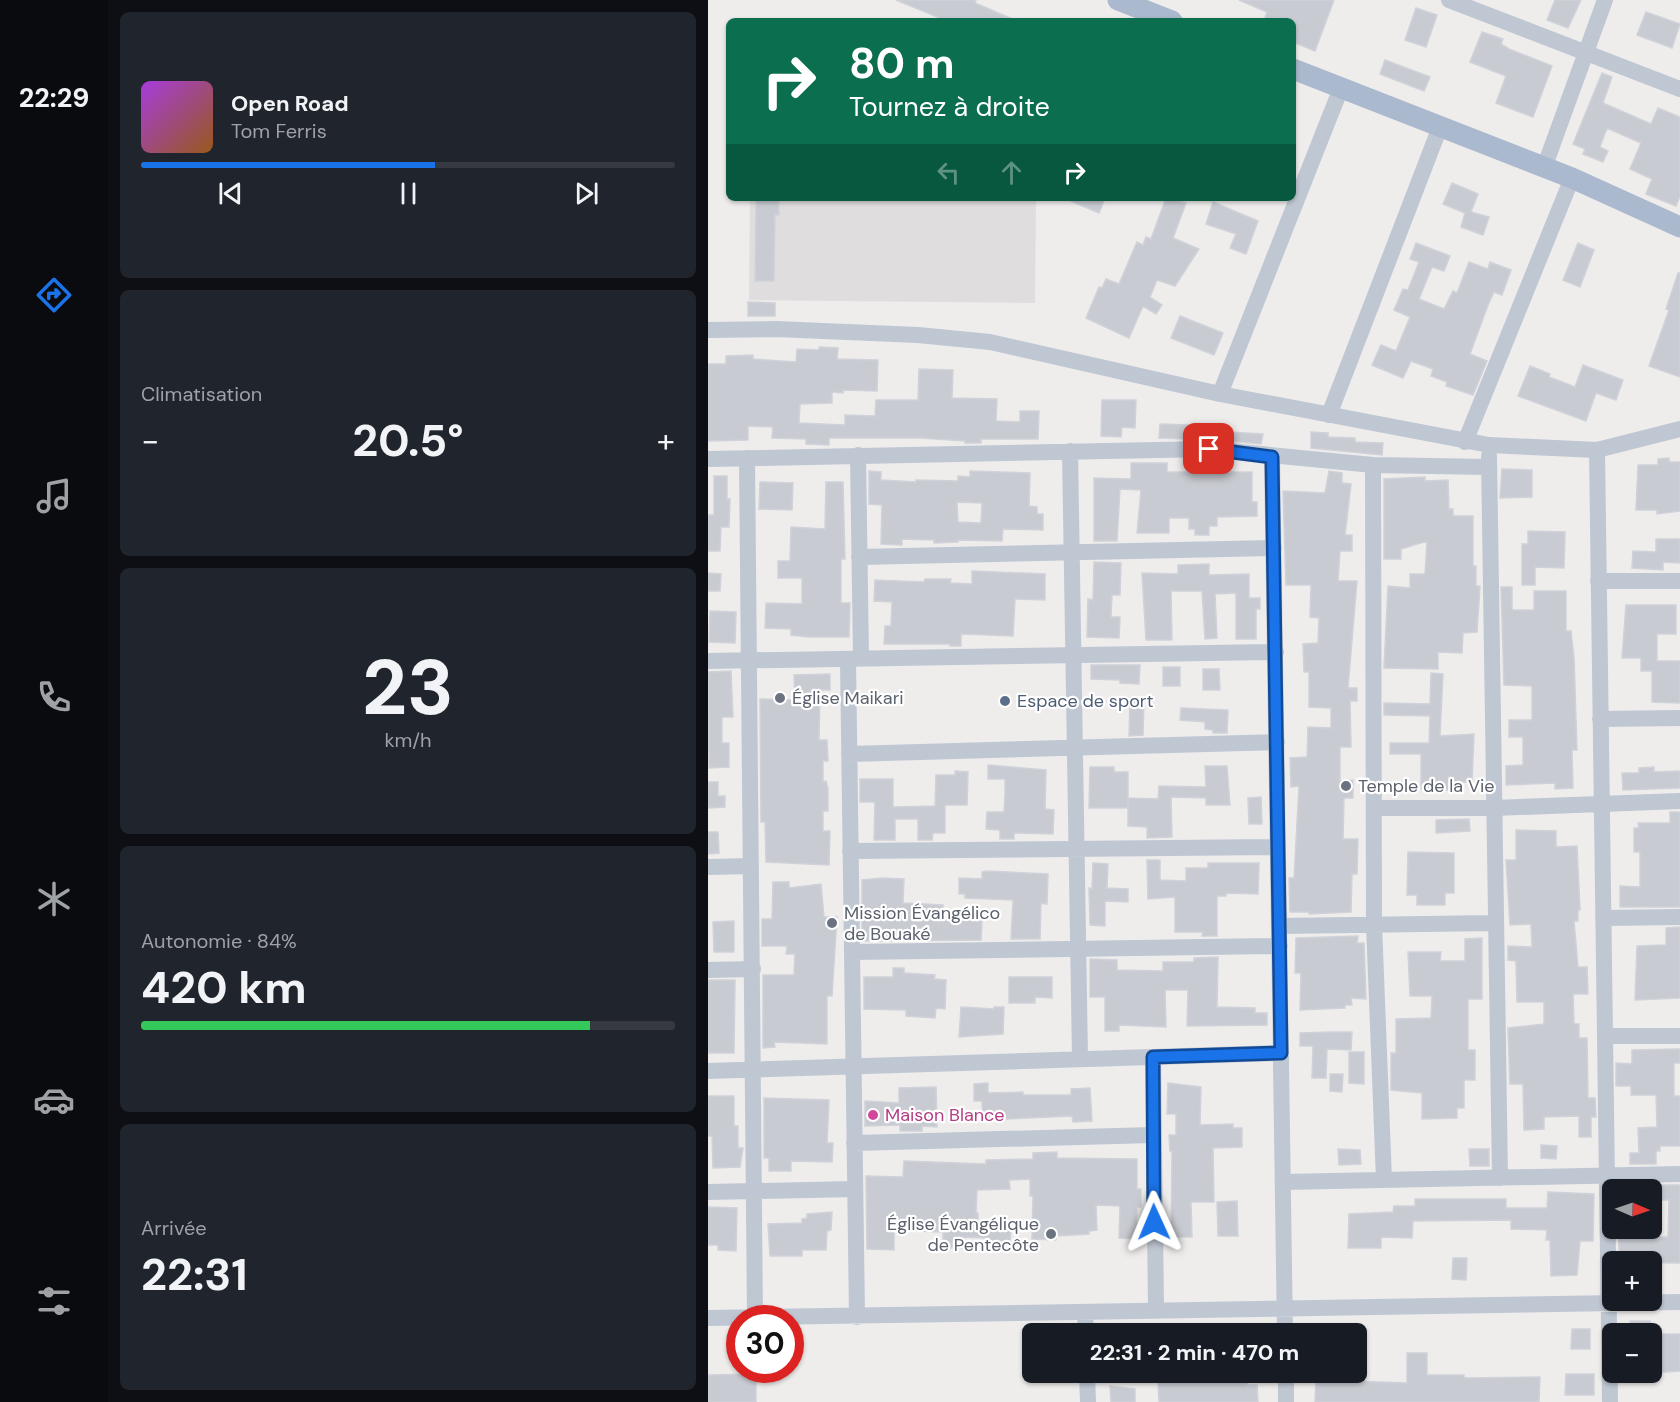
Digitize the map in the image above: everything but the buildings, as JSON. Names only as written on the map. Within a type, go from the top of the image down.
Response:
[{"type":"main road","points":[[1119,0],[1164,18]]},
{"type":"main road","points":[[1296,70],[1572,178],[1680,227]]},
{"type":"street","points":[[1449,0],[1680,89]]},
{"type":"street","points":[[1544,168],[1605,0]]},
{"type":"street","points":[[1296,199],[1341,88]]},
{"type":"street","points":[[1329,415],[1440,127]]},
{"type":"street","points":[[1466,442],[1572,178]]},
{"type":"street","points":[[1220,394],[1295,201]]},
{"type":"street","points":[[708,330],[777,329],[918,335],[990,342],[1220,394],[1489,445],[1597,450],[1680,429]]},
{"type":"street","points":[[1489,445],[1500,1178]]},
{"type":"street","points":[[708,459],[1209,449],[1272,457],[1373,465],[1489,466]]},
{"type":"street","points":[[1597,450],[1609,1251]]},
{"type":"street","points":[[1070,451],[1080,949],[1080,1059]]},
{"type":"street","points":[[857,1317],[849,754],[859,557],[858,455]]},
{"type":"street","points":[[1272,457],[1286,1323]]},
{"type":"street","points":[[747,458],[755,1305]]},
{"type":"street","points":[[1373,465],[1374,924],[1384,1180]]},
{"type":"street","points":[[859,557],[1274,548]]},
{"type":"street","points":[[1598,581],[1680,581]]},
{"type":"street","points":[[708,661],[1276,652]]},
{"type":"street","points":[[1600,720],[1680,718]]},
{"type":"street","points":[[849,754],[1277,742]]},
{"type":"street","points":[[1374,808],[1494,808],[1680,801]]},
{"type":"street","points":[[850,850],[1278,847]]},
{"type":"street","points":[[708,867],[751,866]]},
{"type":"street","points":[[1603,918],[1680,917]]},
{"type":"street","points":[[1280,926],[1496,923]]},
{"type":"street","points":[[852,952],[1280,946]]},
{"type":"street","points":[[708,970],[753,969]]},
{"type":"street","points":[[1607,1036],[1680,1036]]},
{"type":"street","points":[[708,1071],[1281,1053]]},
{"type":"street","points":[[1153,1057],[1156,1310]]},
{"type":"street","points":[[854,1143],[1153,1135]]},
{"type":"street","points":[[1284,1182],[1680,1174]]},
{"type":"street","points":[[708,1192],[855,1190]]},
{"type":"street","points":[[1662,1303],[1680,1302]]},
{"type":"street","points":[[804,1317],[1602,1304]]},
{"type":"street","points":[[1609,1311],[1610,1402]]},
{"type":"street","points":[[1085,1312],[1086,1323]]},
{"type":"street","points":[[708,1318],[726,1318]]},
{"type":"street","points":[[1087,1383],[1088,1402]]},
{"type":"street","points":[[1286,1383],[1286,1402]]},
{"type":"shaded area","points":[[750,201],[1036,201],[1035,303],[749,300]]},
{"type":"place","name":"Église Maikari","points":[[780,698]]},
{"type":"place","name":"Espace de sport","points":[[1005,701]]},
{"type":"place","name":"Temple de la Vie","points":[[1346,786]]},
{"type":"place","name":"Mission Évangélico de Bouaké","points":[[832,923]]},
{"type":"place","name":"Maison Blance","points":[[873,1115]]},
{"type":"place","name":"Église Évangélique de Pentecôte","points":[[1051,1234]]},
{"type":"route","points":[[1154,1222],[1153,1057],[1281,1053],[1272,457],[1209,449]]}]
